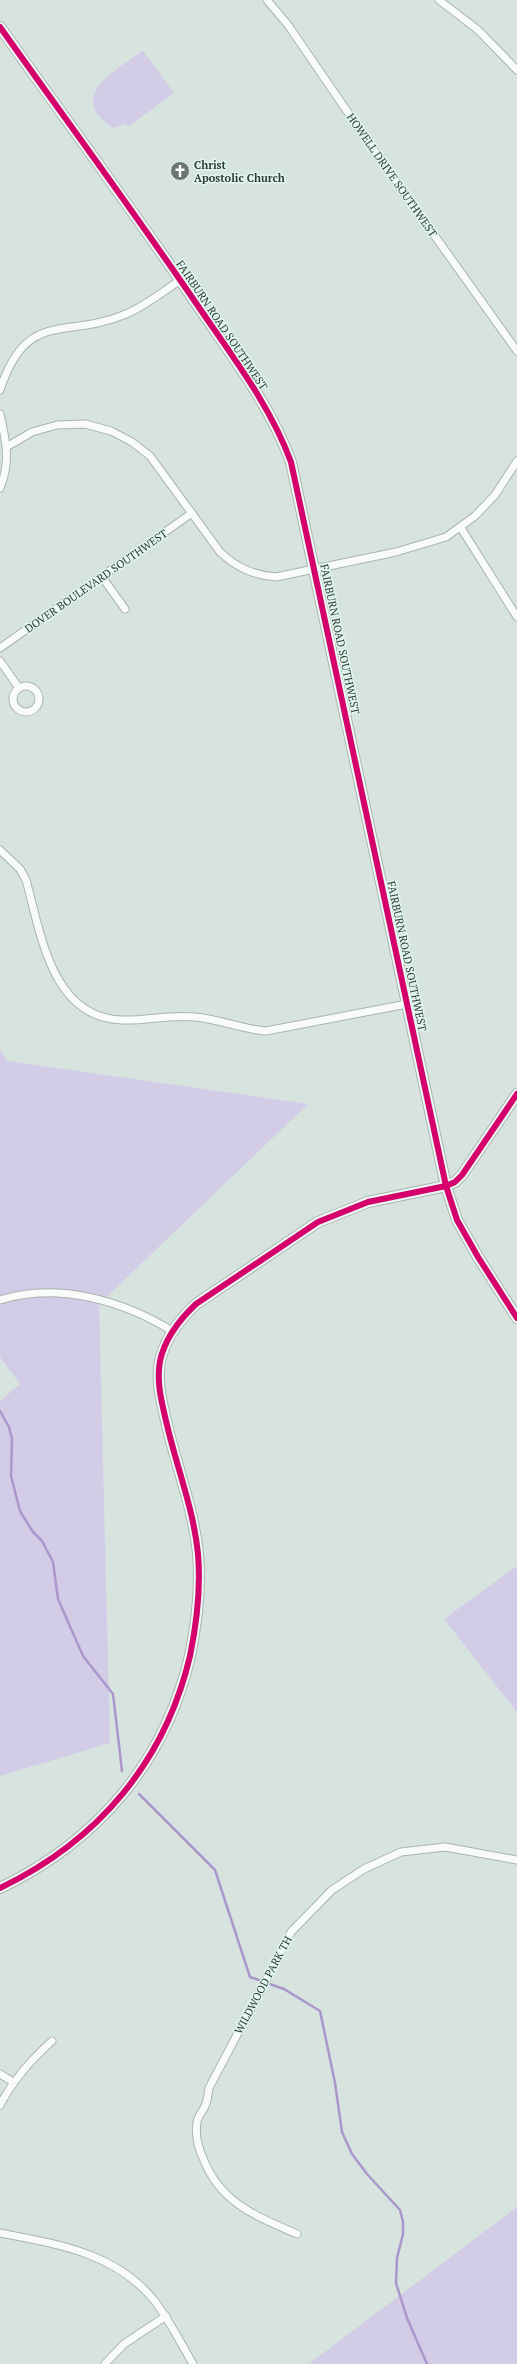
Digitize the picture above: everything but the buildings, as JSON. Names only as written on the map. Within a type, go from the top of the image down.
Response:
[{"type":"street","name":"HOWELL DRIVE SOUTHWEST","points":[[267,0],[288,25],[377,155],[517,351]]},
{"type":"street","points":[[439,0],[478,30],[517,70]]},
{"type":"street","name":"FAIRBURN ROAD SOUTHWEST","points":[[0,27],[180,280],[260,397],[277,427],[291,462],[446,1186],[458,1220],[478,1257],[517,1318]]},
{"type":"street","points":[[0,390],[8,367],[22,347],[37,336],[53,329],[96,324],[125,314],[146,303],[180,280]]},
{"type":"street","points":[[0,414],[8,446],[8,462],[0,488]]},
{"type":"street","points":[[8,446],[32,432],[57,425],[85,424],[111,431],[132,442],[150,456],[220,552],[244,570],[260,575],[276,577],[315,570],[429,544],[461,528],[495,495],[517,461]]},
{"type":"street","name":"DOVER BOULEVARD SOUTHWEST","points":[[0,648],[192,513]]},
{"type":"street","points":[[461,528],[517,617]]},
{"type":"street","points":[[102,576],[125,610]]},
{"type":"street","points":[[0,661],[19,688]]},
{"type":"street","points":[[0,850],[20,868],[26,880],[54,976],[68,996],[88,1011],[104,1018],[122,1020],[170,1016],[195,1016],[245,1029],[266,1031],[407,1004]]},
{"type":"street","points":[[0,1888],[26,1876],[57,1856],[85,1834],[114,1805],[142,1768],[162,1737],[176,1706],[184,1680],[194,1635],[200,1580],[193,1525],[159,1390],[160,1359],[172,1331],[183,1316],[196,1304],[318,1222],[368,1202],[446,1186],[455,1182],[462,1175],[517,1094]]},
{"type":"street","points":[[0,1300],[30,1293],[73,1294],[96,1299],[128,1310],[172,1331]]},
{"type":"street","name":"WILDWOOD PARK TH","points":[[297,2234],[251,2214],[220,2189],[208,2172],[200,2150],[196,2131],[198,2120],[206,2105],[210,2088],[291,1932],[332,1890],[364,1869],[401,1852],[445,1847],[517,1860]]},
{"type":"street","points":[[0,2105],[13,2082],[30,2060],[52,2041]]},
{"type":"street","points":[[0,2074],[13,2082]]},
{"type":"street","points":[[0,2232],[69,2246],[100,2258],[137,2282],[166,2316],[193,2364]]},
{"type":"street","points":[[105,2364],[124,2344],[166,2316]]},
{"type":"shaded area","points":[[143,51],[174,93],[129,126],[124,124],[113,128],[99,116],[94,105],[94,95],[109,75]]},
{"type":"shaded area","points":[[0,1050],[7,1061],[308,1104],[99,1304],[110,1743],[0,1776],[0,1401],[20,1384],[0,1357]]},
{"type":"shaded area","points":[[517,1566],[517,1712],[444,1619]]},
{"type":"shaded area","points":[[517,2207],[517,2364],[309,2364]]},
{"type":"waterway","points":[[0,1411],[9,1427],[12,1439],[11,1476],[20,1511],[33,1532],[42,1541],[53,1562],[58,1599],[83,1656],[113,1694],[122,1771]]},
{"type":"waterway","points":[[139,1794],[215,1870],[250,1977],[284,1989],[320,2011],[335,2083],[342,2132],[352,2154],[367,2174],[400,2210],[403,2222],[403,2234],[397,2258],[396,2283],[407,2318],[427,2364]]},
{"type":"cycle path","points":[[0,27],[237,362],[272,421],[291,462],[446,1186],[457,1220],[478,1257],[517,1318]]},
{"type":"cycle path","points":[[0,1888],[35,1869],[68,1847],[97,1822],[122,1794],[145,1764],[164,1730],[179,1694],[190,1656],[196,1618],[198,1605],[199,1567],[193,1522],[167,1425],[159,1385],[160,1361],[169,1337],[184,1316],[196,1304],[318,1222],[368,1202],[446,1186],[455,1182],[462,1175],[517,1094]]},
{"type":"place","name":"Christ Apostolic Church","points":[[180,171]]}]
